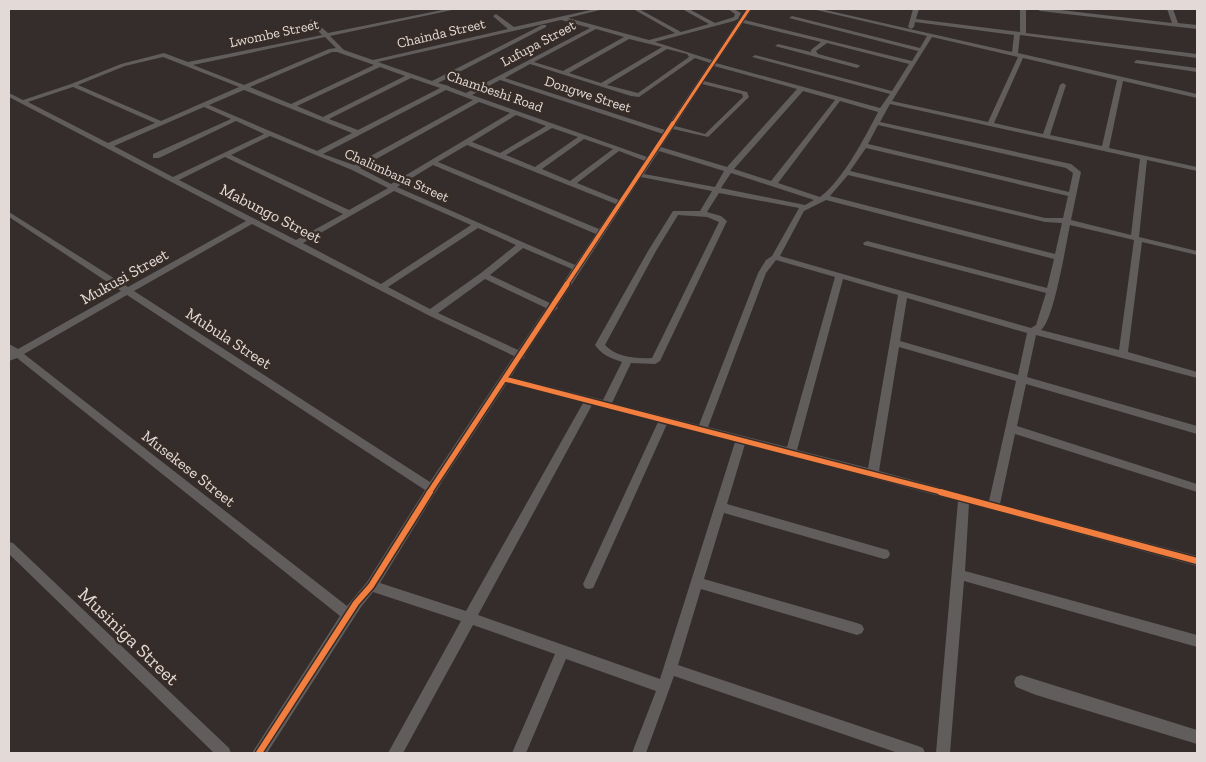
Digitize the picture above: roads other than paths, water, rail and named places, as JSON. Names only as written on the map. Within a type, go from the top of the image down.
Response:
[{"type":"street","name":"Lwombe Street","points":[[187,64],[454,9]]},
{"type":"street","name":"Chainda Street","points":[[292,106],[378,63],[512,29],[601,9]]},
{"type":"street","points":[[636,9],[681,34]]},
{"type":"street","points":[[684,9],[715,25]]},
{"type":"street","points":[[731,9],[738,13],[739,19]]},
{"type":"street","points":[[259,753],[356,603],[371,586],[432,489],[670,130],[739,19],[749,9]]},
{"type":"street","points":[[816,9],[1121,78],[1140,73],[1197,70]]},
{"type":"street","points":[[910,30],[916,9]]},
{"type":"street","points":[[990,124],[1018,55],[1023,9]]},
{"type":"street","points":[[1040,9],[1128,17],[1197,27]]},
{"type":"street","points":[[1170,9],[1176,25]]},
{"type":"street","points":[[496,16],[512,29]]},
{"type":"street","points":[[792,18],[922,50]]},
{"type":"street","points":[[433,83],[559,19],[647,42],[713,63],[882,110]]},
{"type":"street","points":[[647,42],[739,19],[914,62]]},
{"type":"street","points":[[912,20],[1197,56]]},
{"type":"street","points":[[312,21],[341,50]]},
{"type":"street","name":"Lufupa Street","points":[[467,95],[594,28]]},
{"type":"street","points":[[702,430],[762,273],[769,262],[775,257],[800,210],[823,198],[846,172],[864,145],[882,110],[931,35]]},
{"type":"street","points":[[564,73],[628,37]]},
{"type":"street","points":[[817,56],[813,51],[826,41]]},
{"type":"street","points":[[778,46],[857,66]]},
{"type":"street","points":[[602,85],[664,48]]},
{"type":"street","points":[[1133,48],[1140,73]]},
{"type":"street","name":"Chambeshi Road","points":[[246,87],[332,50],[341,50],[650,160]]},
{"type":"street","points":[[529,62],[639,95],[692,59],[692,55]]},
{"type":"street","points":[[23,102],[73,85],[112,68],[151,57],[166,56],[358,133]]},
{"type":"street","points":[[755,56],[894,93]]},
{"type":"street","points":[[810,71],[809,67],[817,56]]},
{"type":"street","points":[[1140,73],[1197,96]]},
{"type":"street","points":[[324,119],[412,75]]},
{"type":"street","name":"Dongwe Street","points":[[500,78],[670,130],[706,136],[747,95],[700,82]]},
{"type":"street","points":[[1105,149],[1121,78]]},
{"type":"street","points":[[73,85],[161,123]]},
{"type":"street","points":[[1046,136],[1063,85]]},
{"type":"street","points":[[108,146],[246,87]]},
{"type":"street","points":[[317,154],[447,87]]},
{"type":"street","points":[[702,214],[729,170],[802,88]]},
{"type":"street","name":"Mabungo Street","points":[[9,95],[432,313],[521,356]]},
{"type":"street","points":[[355,168],[480,99]]},
{"type":"street","points":[[774,184],[840,99]]},
{"type":"street","points":[[888,102],[1197,169]]},
{"type":"street","name":"Chalimbana Street","points":[[204,104],[317,154],[355,168],[392,187],[578,269]]},
{"type":"street","points":[[297,243],[350,214],[432,162],[517,112]]},
{"type":"street","points":[[156,156],[236,119]]},
{"type":"street","points":[[876,123],[1072,167],[1077,174],[1065,221],[1051,292],[1040,327],[1032,331]]},
{"type":"street","points":[[501,155],[552,125]]},
{"type":"street","points":[[174,179],[270,134]]},
{"type":"street","points":[[537,169],[584,136]]},
{"type":"street","points":[[467,142],[620,203]]},
{"type":"street","points":[[864,145],[1072,195]]},
{"type":"street","points":[[572,183],[619,148]]},
{"type":"street","points":[[658,148],[823,198],[1058,257]]},
{"type":"street","points":[[226,155],[350,214]]},
{"type":"street","points":[[1123,354],[1137,238],[1144,156]]},
{"type":"street","points":[[432,162],[601,233]]},
{"type":"street","points":[[846,172],[1045,220],[1065,221],[1197,252]]},
{"type":"street","points":[[640,175],[806,207]]},
{"type":"street","points":[[679,213],[702,214],[719,218],[723,221],[655,361],[643,362],[603,351],[600,345],[674,215],[679,213]]},
{"type":"street","name":"Mubula Street","points":[[9,214],[129,290],[432,489]]},
{"type":"street","name":"Mukusi Street","points":[[12,353],[253,220]]},
{"type":"street","points":[[382,287],[477,225]]},
{"type":"street","points":[[867,243],[1051,292]]},
{"type":"street","points":[[432,313],[522,244]]},
{"type":"street","points":[[775,257],[1032,331],[1197,375]]},
{"type":"street","points":[[484,275],[553,308]]},
{"type":"street","points":[[792,452],[840,276]]},
{"type":"street","points":[[873,474],[903,294]]},
{"type":"street","points":[[994,506],[1010,428],[1023,380],[1032,331]]},
{"type":"street","points":[[896,343],[945,355],[1023,380],[1197,430]]},
{"type":"street","name":"Musekese Street","points":[[12,353],[349,615]]},
{"type":"street","points":[[606,405],[628,359]]},
{"type":"street","points":[[505,379],[792,452],[1197,561]]},
{"type":"street","points":[[395,753],[589,401]]},
{"type":"street","points":[[589,584],[664,420]]},
{"type":"street","points":[[1010,428],[1197,488]]},
{"type":"street","points":[[639,753],[664,687],[741,440]]},
{"type":"street","points":[[944,753],[950,663],[960,575],[964,498]]},
{"type":"street","points":[[720,507],[884,554]]},
{"type":"street","name":"Musiniga Street","points":[[9,547],[224,753]]},
{"type":"street","points":[[960,575],[1197,641]]},
{"type":"street","points":[[697,582],[857,629]]},
{"type":"street","points":[[371,586],[470,618],[664,687]]},
{"type":"street","points":[[519,753],[563,651]]},
{"type":"street","points":[[669,668],[918,753]]},
{"type":"street","points":[[1021,682],[1197,737]]}]
